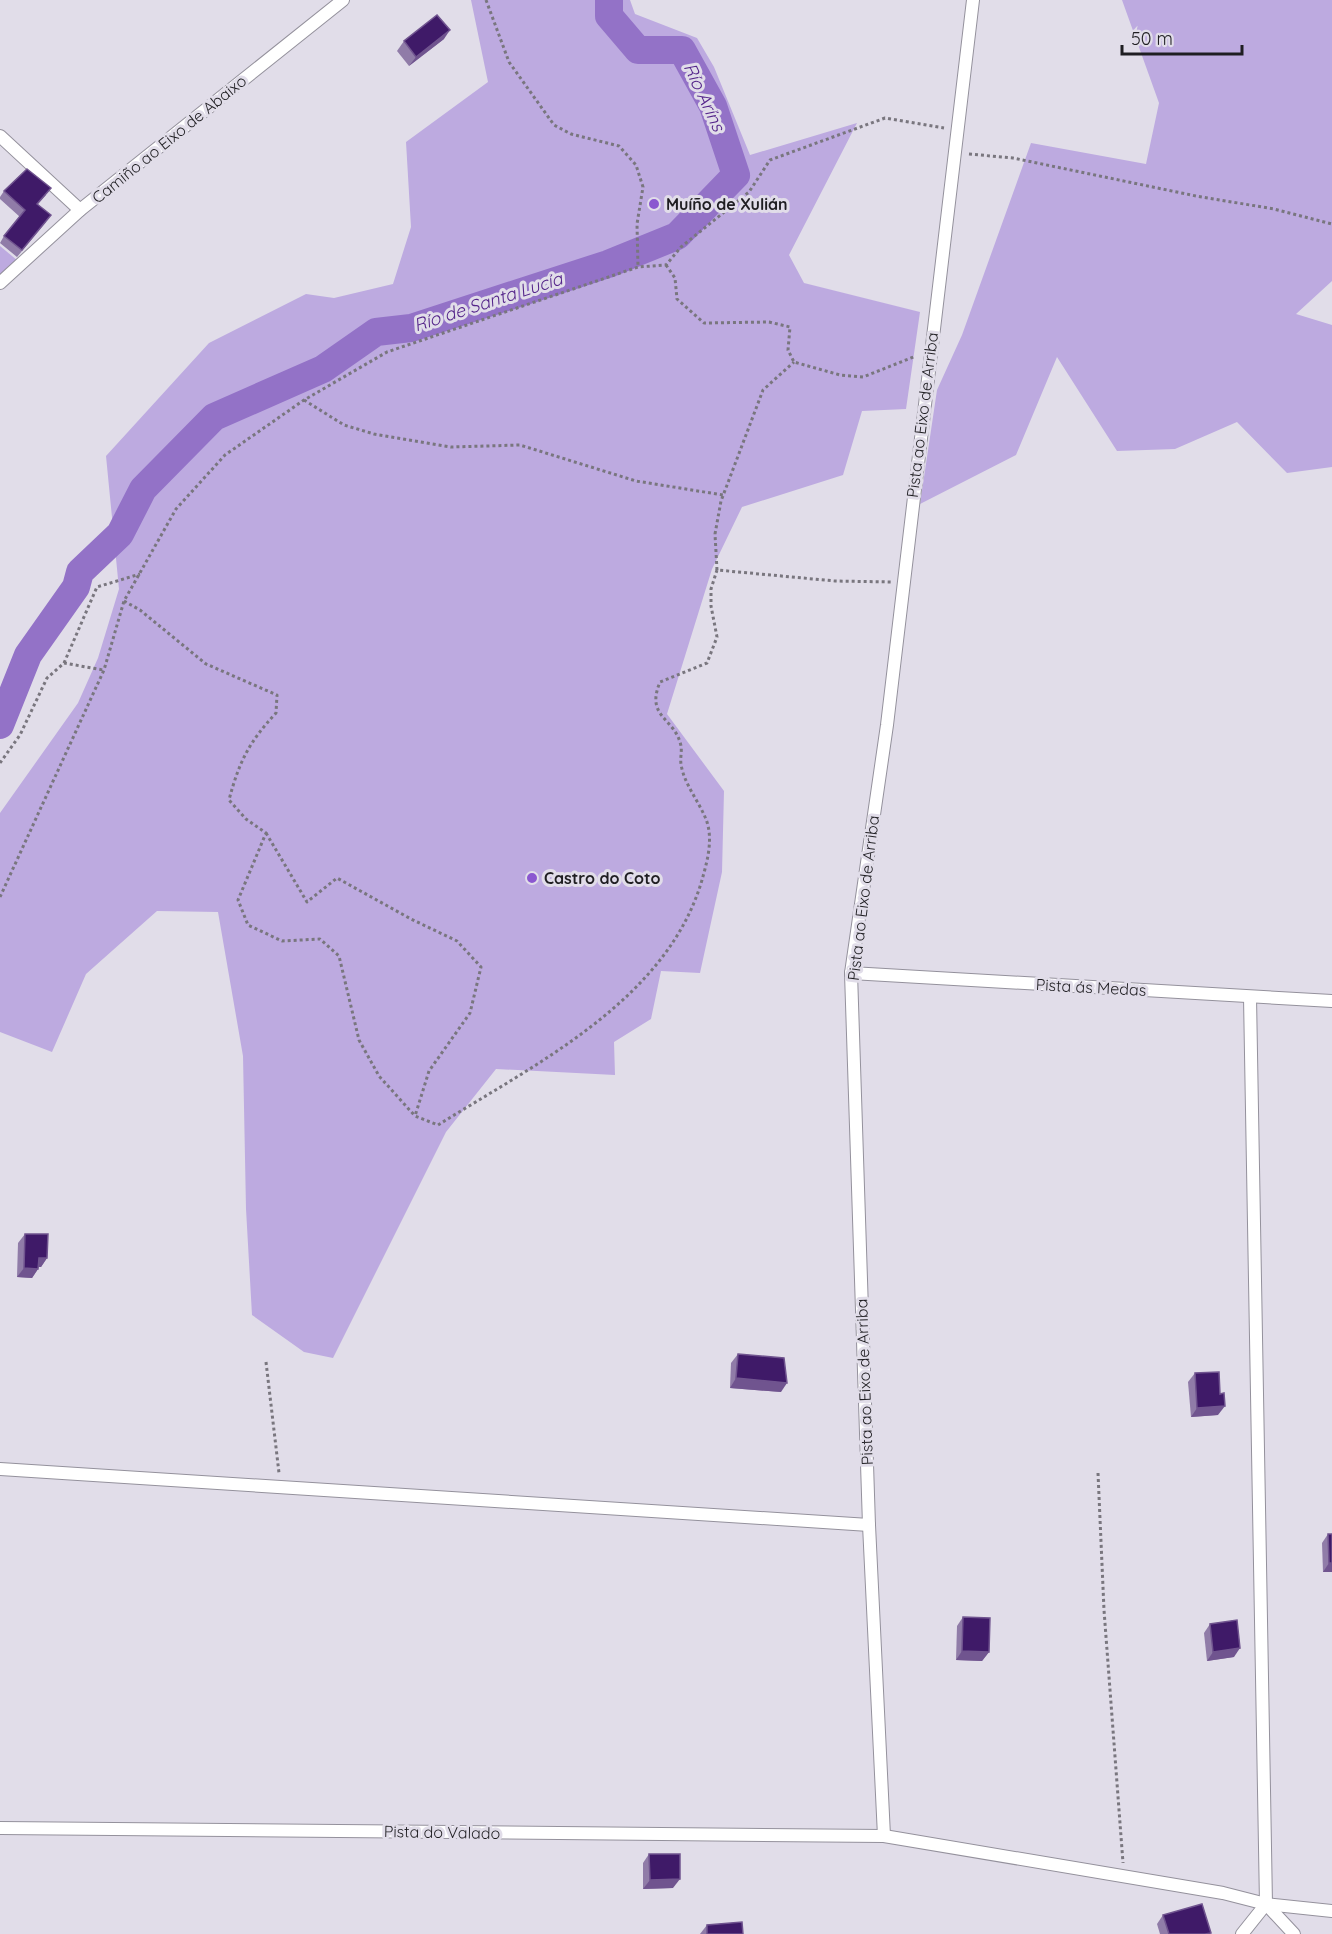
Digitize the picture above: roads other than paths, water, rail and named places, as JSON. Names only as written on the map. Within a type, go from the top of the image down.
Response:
[{"type":"street","name":"Camiño ao Eixo de Abaixo","points":[[0,283],[80,210],[343,0]]},
{"type":"street","name":"Pista ao Eixo de Arriba","points":[[884,1836],[869,1525],[851,973],[886,725],[973,0]]},
{"type":"street","points":[[0,136],[80,210]]},
{"type":"street","name":"Pista ás Medas","points":[[851,973],[1332,1001]]},
{"type":"street","points":[[1242,1934],[1266,1904],[1250,997]]},
{"type":"street","points":[[0,1468],[869,1525]]},
{"type":"street","name":"Pista do Valado","points":[[0,1828],[884,1836],[1223,1893],[1266,1904],[1332,1911]]},
{"type":"street","points":[[1266,1904],[1294,1934]]},
{"type":"waterway","name":"Río de Santa Lucía","points":[[0,725],[28,655],[76,587],[80,572],[120,534],[143,489],[214,417],[323,369],[376,332],[411,328],[608,264],[677,236],[736,175],[713,106],[682,50],[638,50],[609,16],[609,0]]},
{"type":"place","name":"Muíño de Xulián","points":[[654,204]]},
{"type":"place","name":"Castro do Coto","points":[[532,878]]},
{"type":"water label","name":"Río Aríns","points":[[704,97]]}]
